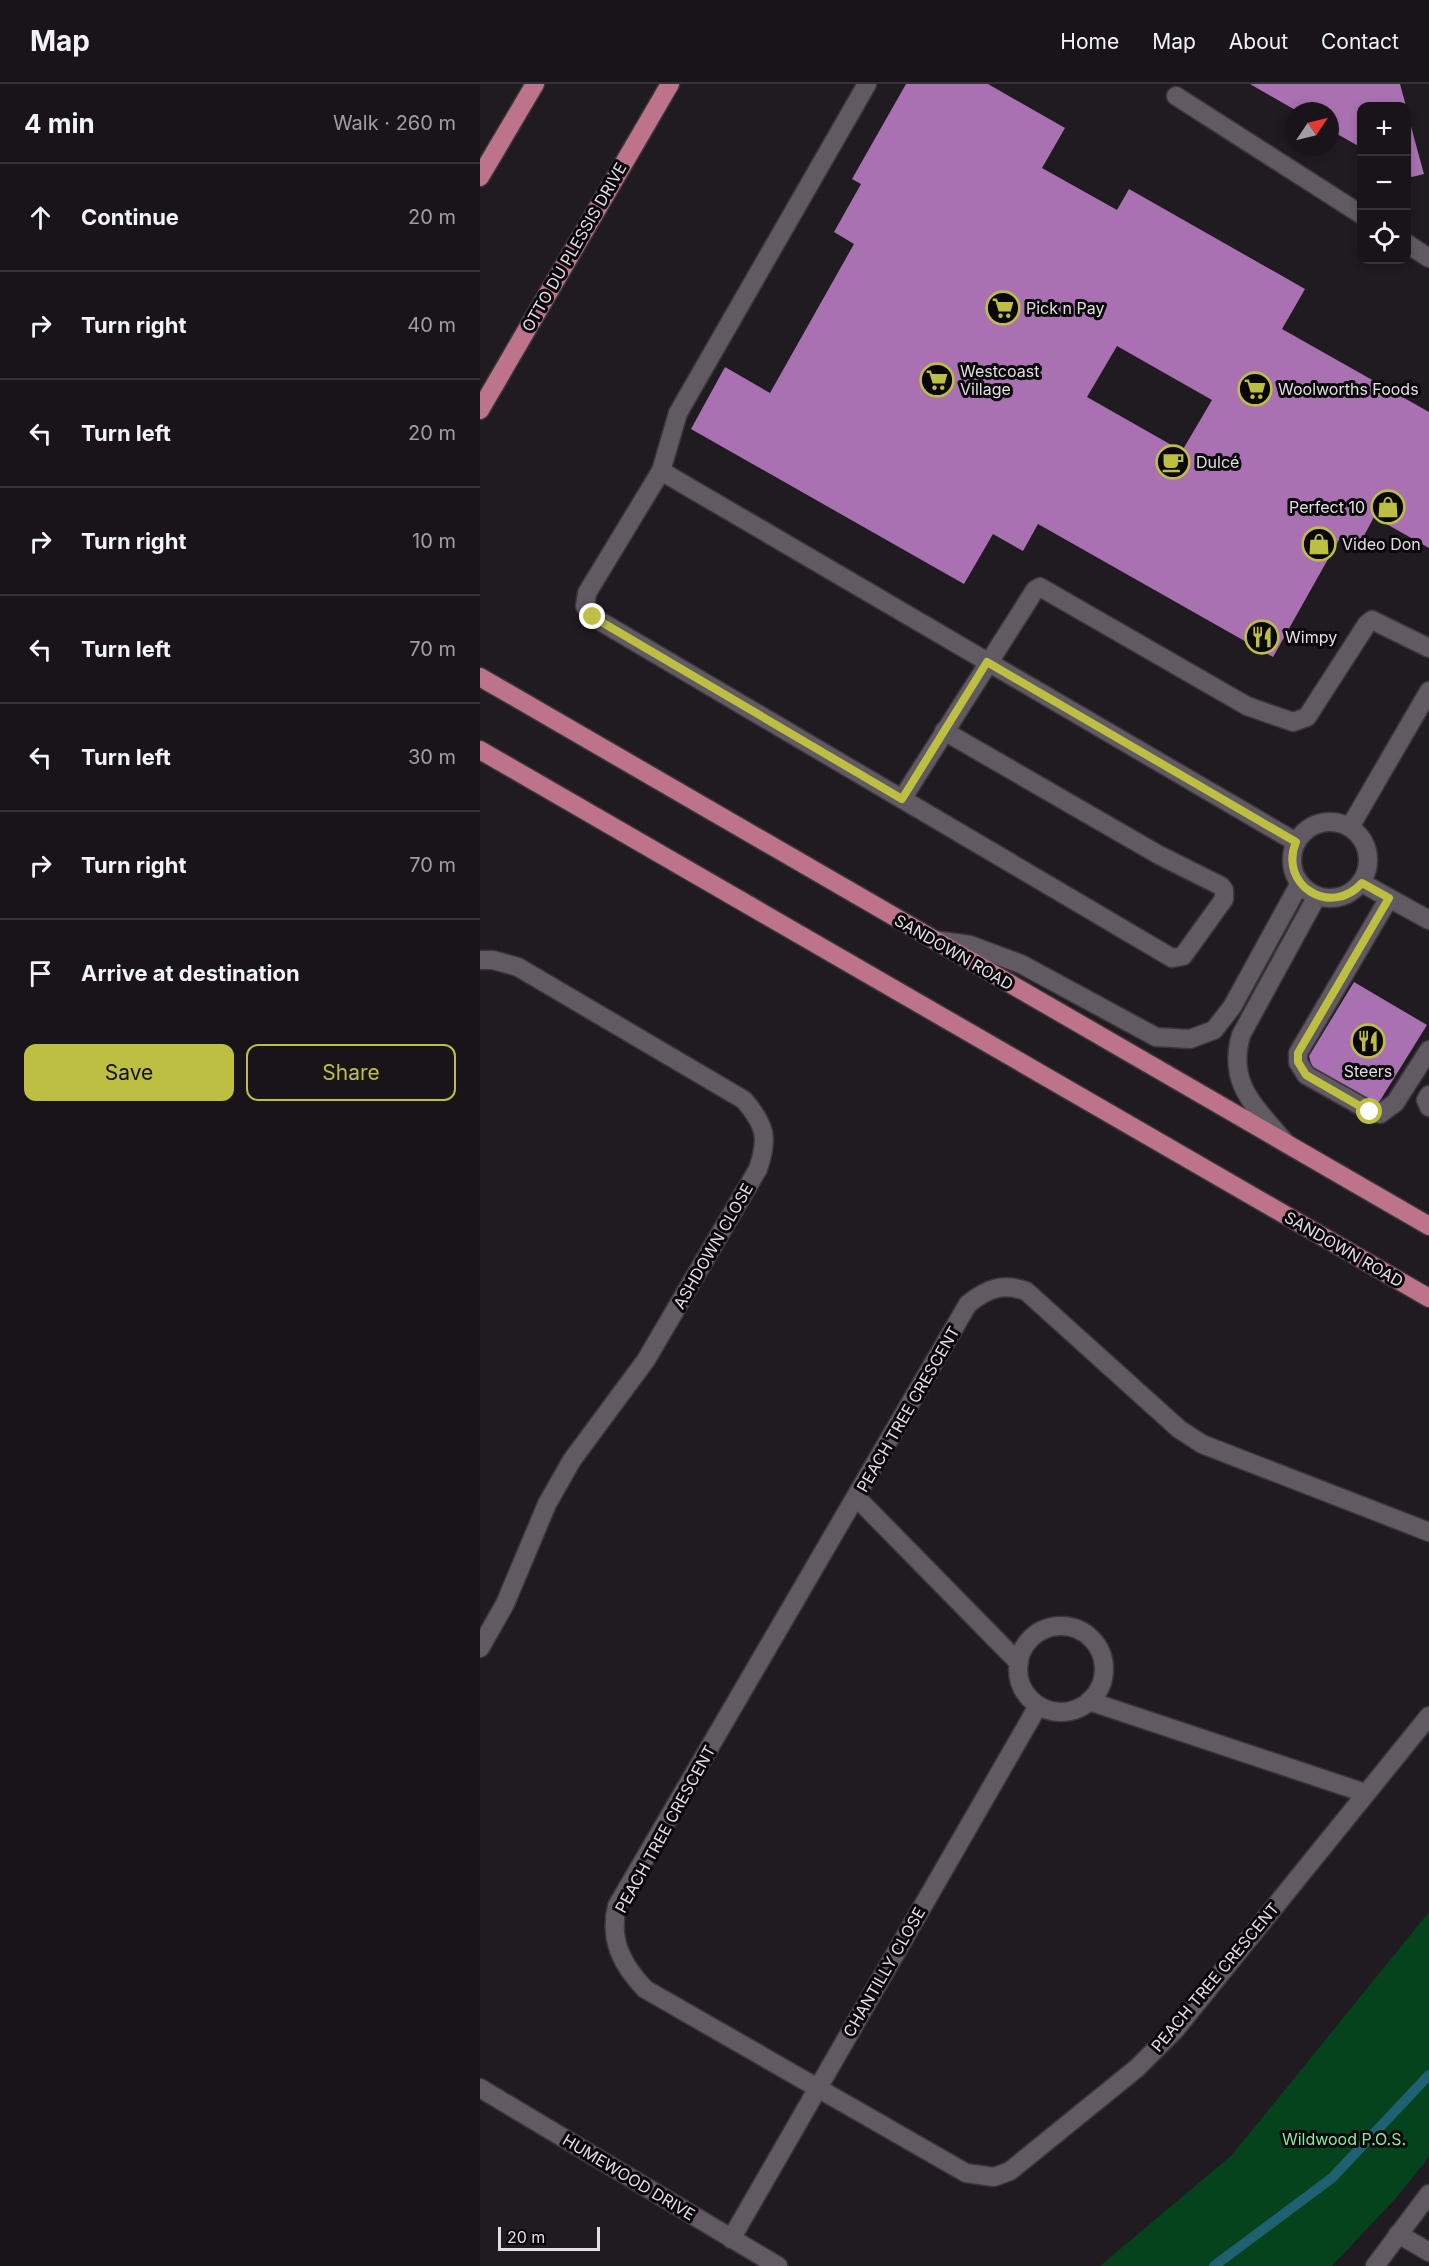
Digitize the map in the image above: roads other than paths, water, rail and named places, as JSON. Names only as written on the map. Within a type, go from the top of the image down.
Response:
[{"type":"main road","points":[[480,177],[536,84]]},
{"type":"main road","name":"OTTO DU PLESSIS DRIVE","points":[[480,410],[670,84]]},
{"type":"main road","name":"SANDOWN ROAD","points":[[480,677],[1429,1226]]},
{"type":"main road","name":"SANDOWN ROAD","points":[[480,750],[1429,1298]]},
{"type":"street","points":[[867,84],[678,413],[661,471],[586,593],[584,601],[593,617],[1172,958],[1183,956],[1224,899],[1224,890],[1218,884],[1159,855],[945,731]]},
{"type":"street","points":[[1176,96],[1357,212]]},
{"type":"street","points":[[1411,246],[1429,258]]},
{"type":"street","points":[[661,471],[1296,842]]},
{"type":"street","points":[[902,799],[987,662],[1035,590],[1040,587],[1247,706],[1293,722],[1306,717],[1367,624],[1372,620],[1429,648]]},
{"type":"street","points":[[1350,827],[1428,697]]},
{"type":"street","points":[[1336,822],[1350,827],[1362,838],[1368,853],[1368,868],[1362,883],[1341,897],[1317,896],[1300,883],[1293,868],[1293,850],[1296,842],[1306,830],[1320,823],[1336,822]]},
{"type":"street","points":[[934,940],[970,945],[1021,964],[1156,1036],[1190,1040],[1214,1030],[1232,1007],[1300,883]]},
{"type":"street","points":[[1362,883],[1429,920]]},
{"type":"street","points":[[1285,1142],[1253,1104],[1240,1083],[1236,1055],[1241,1035],[1317,896]]},
{"type":"street","points":[[1389,898],[1298,1053],[1298,1062],[1306,1075],[1370,1112],[1380,1114],[1395,1103],[1429,1050]]},
{"type":"street","name":"ASHDOWN CLOSE","points":[[480,960],[493,960],[518,967],[744,1100],[758,1117],[765,1139],[758,1169],[646,1360],[572,1460],[547,1504],[505,1604],[480,1648]]},
{"type":"street","name":"PEACH TREE CRESCENT","points":[[1429,1532],[1202,1444],[1179,1429],[1046,1306],[1026,1291],[1014,1287],[998,1286],[968,1304],[857,1498],[617,1906],[614,1922],[621,1959],[645,1989],[966,2173],[994,2177],[1010,2171],[1137,2068],[1175,2030],[1429,1716]]},
{"type":"street","points":[[857,1498],[1019,1663]]},
{"type":"street","points":[[1064,1626],[1086,1635],[1094,1643],[1103,1664],[1100,1688],[1089,1701],[1073,1710],[1061,1712],[1038,1706],[1020,1684],[1019,1663],[1024,1646],[1041,1631],[1064,1626]]},
{"type":"street","points":[[1089,1701],[1365,1793]]},
{"type":"street","name":"CHANTILLY CLOSE","points":[[731,2239],[1038,1706]]},
{"type":"street","name":"HUMEWOOD DRIVE","points":[[480,2088],[778,2266]]},
{"type":"street","points":[[1375,2266],[1429,2194]]},
{"type":"street","points":[[1398,2234],[1429,2252]]},
{"type":"waterway","points":[[1214,2266],[1332,2178],[1429,2075]]},
{"type":"place","name":"Pick n Pay","points":[[1003,308]]},
{"type":"place","name":"Westcoast Village","points":[[937,380]]},
{"type":"place","name":"Woolworths Foods","points":[[1255,389]]},
{"type":"place","name":"Dulcé","points":[[1173,462]]},
{"type":"place","name":"Perfect 10","points":[[1388,507]]},
{"type":"place","name":"Video Don","points":[[1319,544]]},
{"type":"place","name":"Wimpy","points":[[1262,637]]},
{"type":"place","name":"Steers","points":[[1368,1041]]},
{"type":"park label","name":"Wildwood P.O.S.","points":[[1344,2139]]}]
